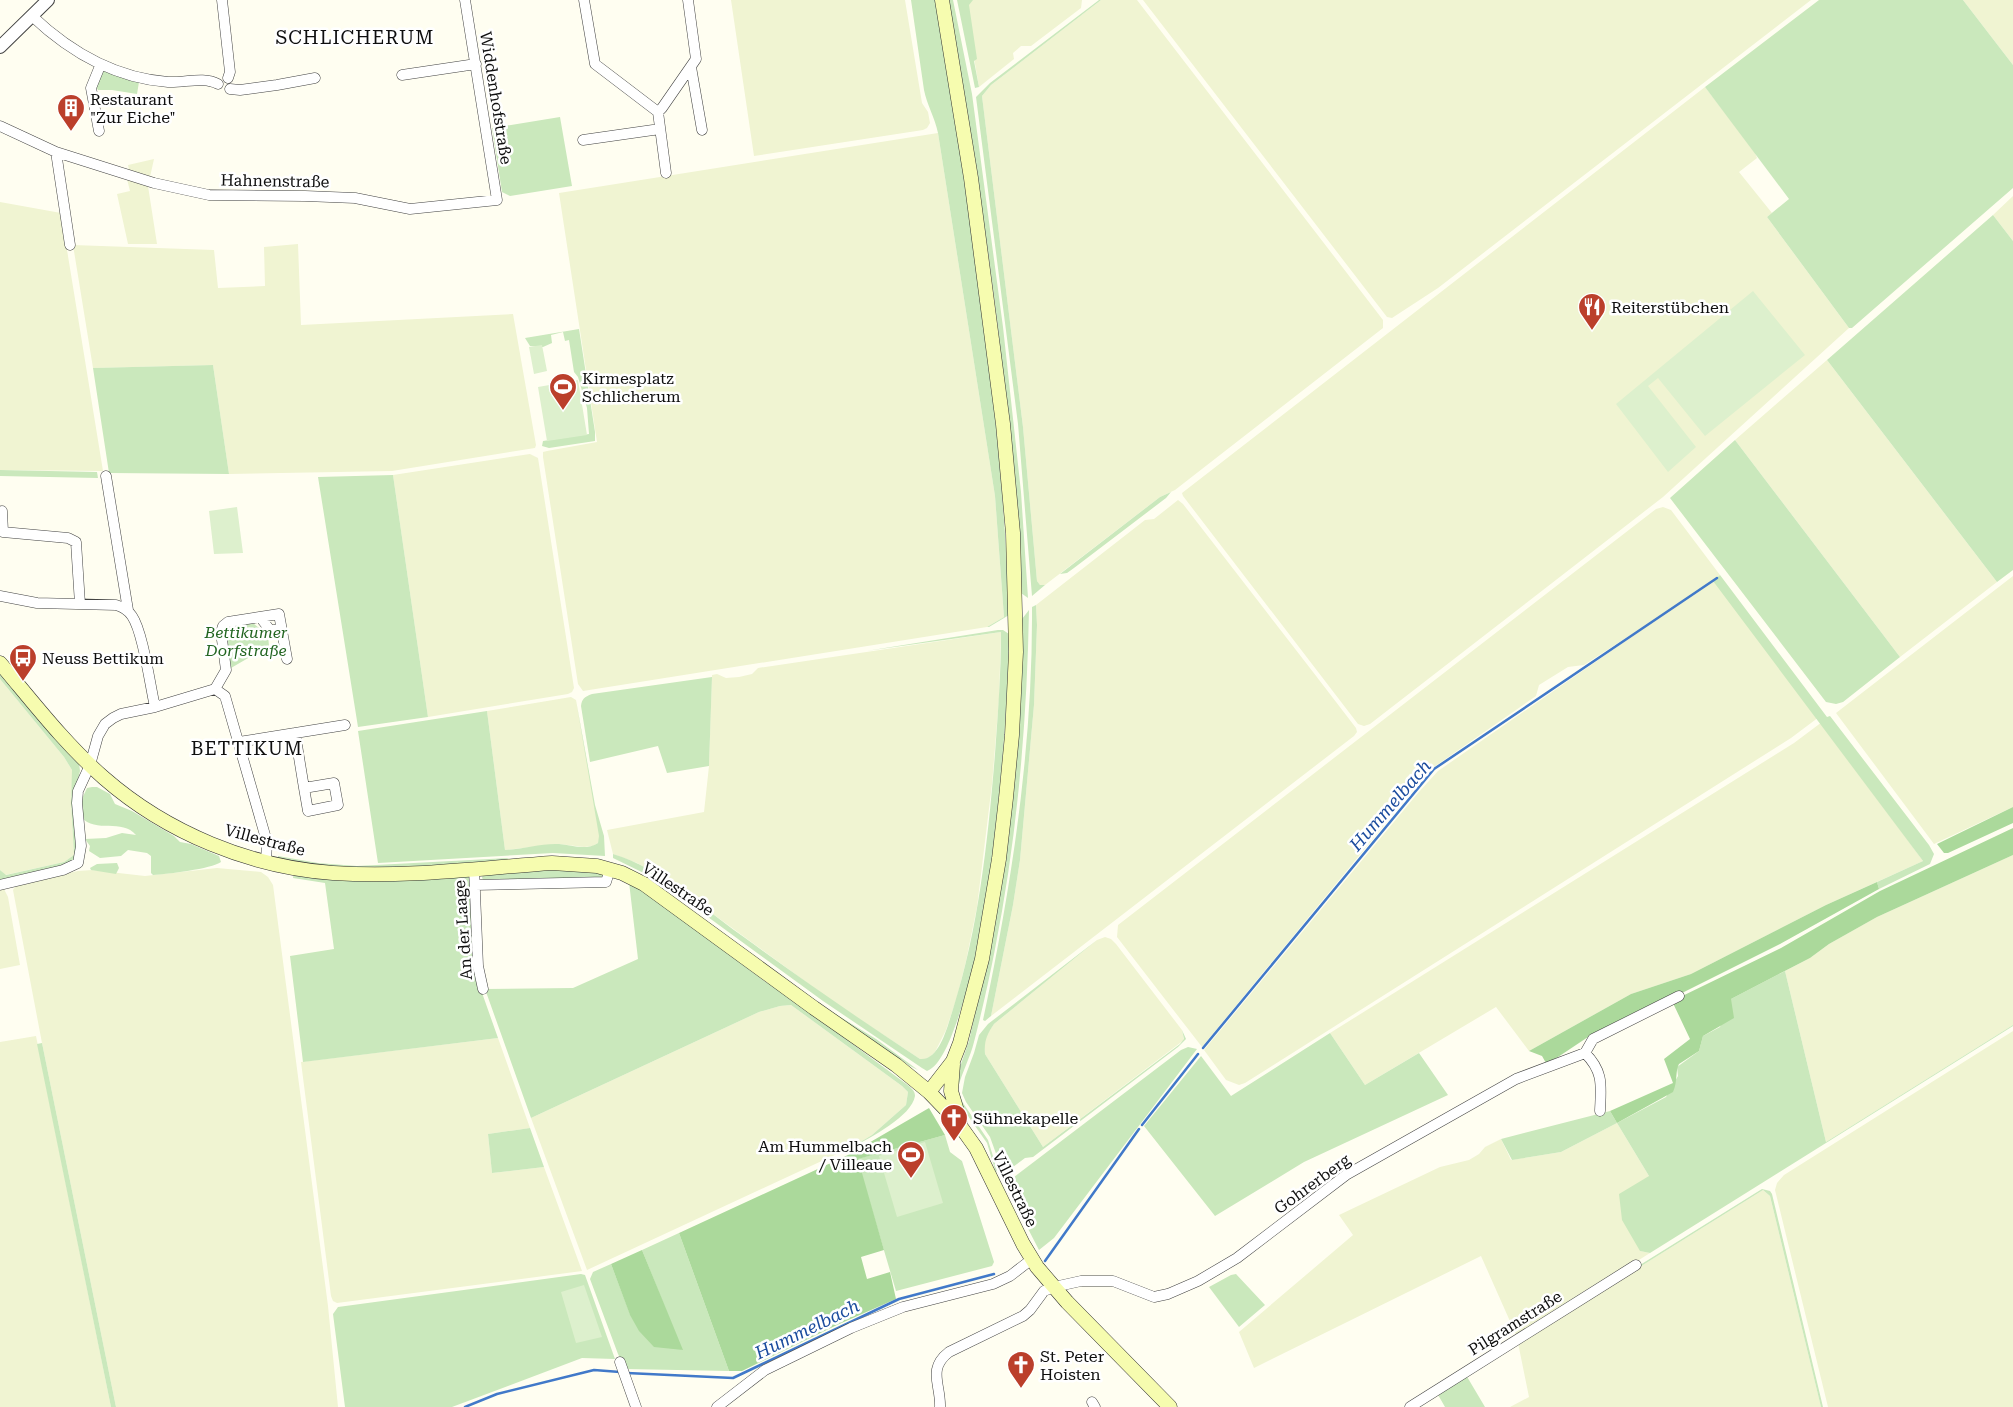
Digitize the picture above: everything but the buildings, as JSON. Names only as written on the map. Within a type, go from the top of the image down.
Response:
[{"type":"main road","points":[[942,0],[971,178],[994,348],[1010,489],[1015,606],[1012,735],[999,859],[977,979],[967,1021],[953,1061],[951,1091],[963,1129]]},
{"type":"main road","name":"Villestraße","points":[[0,663],[60,734],[106,780],[164,821],[206,842],[266,862],[351,874],[568,863],[597,866],[610,869],[636,880],[652,890],[896,1065],[929,1092],[963,1129],[976,1148],[1032,1259],[1054,1287],[1170,1407]]},
{"type":"main road","points":[[929,1092],[953,1061]]},
{"type":"street","points":[[0,48],[48,0]]},
{"type":"street","points":[[222,0],[230,72],[229,84]]},
{"type":"street","name":"Widdenhofstraße","points":[[465,0],[498,200]]},
{"type":"street","points":[[584,0],[595,64],[658,112],[666,173]]},
{"type":"street","points":[[658,112],[696,59],[697,54],[688,0]]},
{"type":"street","points":[[32,16],[66,44],[100,66],[154,80],[174,82],[208,80],[218,84],[221,79],[240,90],[277,86],[315,78]]},
{"type":"street","points":[[402,75],[476,64]]},
{"type":"street","points":[[98,131],[91,88],[100,66]]},
{"type":"street","points":[[691,67],[702,130]]},
{"type":"street","name":"Hahnenstraße","points":[[0,126],[56,152],[154,183],[209,195],[355,198],[410,209],[498,200]]},
{"type":"street","points":[[583,140],[660,129]]},
{"type":"street","points":[[56,152],[70,245]]},
{"type":"street","points":[[106,476],[128,610],[135,620],[140,634],[155,707]]},
{"type":"street","points":[[2,511],[3,532],[74,540],[77,545],[80,604]]},
{"type":"street","points":[[0,596],[37,603],[116,605],[128,610]]},
{"type":"street","points":[[0,885],[62,870],[78,862],[81,846],[77,797],[90,765],[98,736],[109,720],[121,714],[155,707],[215,689],[226,673],[221,635],[223,626],[228,622],[279,614],[287,659]]},
{"type":"street","points":[[215,689],[225,696],[239,742],[267,842],[266,862]]},
{"type":"street","points":[[239,742],[345,725]]},
{"type":"street","points":[[295,733],[304,788]]},
{"type":"street","name":"An der Laage","points":[[474,868],[478,966],[484,989]]},
{"type":"street","points":[[475,885],[606,882],[610,869]]},
{"type":"street","name":"Gohrerberg","points":[[1054,1287],[1081,1281],[1103,1280],[1113,1281],[1154,1297],[1178,1290],[1237,1258],[1346,1175],[1516,1079],[1584,1053],[1593,1039],[1679,996]]},
{"type":"street","points":[[1584,1053],[1592,1060],[1602,1079],[1600,1111]]},
{"type":"street","points":[[717,1407],[766,1370],[852,1328],[903,1307],[993,1284],[1010,1276],[1032,1259]]},
{"type":"street","name":"Pilgramstraße","points":[[1410,1407],[1636,1265]]},
{"type":"street","points":[[940,1407],[936,1375],[942,1359],[949,1352],[1023,1316],[1030,1310],[1044,1291],[1054,1287]]},
{"type":"street","points":[[620,1362],[636,1407]]},
{"type":"green space","points":[[731,0],[905,0],[922,103],[928,112],[930,123],[927,128],[754,156]]},
{"type":"green space","points":[[911,0],[936,0],[972,230],[992,383],[1005,538],[1009,615],[989,627],[987,627],[1004,617],[995,496],[938,133],[924,90]]},
{"type":"green space","points":[[948,0],[953,0],[972,94],[1003,327],[1021,492],[1028,598],[1021,593],[1013,473],[995,300]]},
{"type":"green space","points":[[957,0],[973,0],[969,5],[977,59],[974,61],[979,87],[975,88]]},
{"type":"green space","points":[[964,0],[1082,0],[1081,8],[1031,46],[1021,46],[1013,53],[1014,59],[979,87]]},
{"type":"green space","points":[[1101,0],[1137,0],[1383,320],[1383,328],[1175,490],[1160,497],[1045,585],[1040,585],[1037,581],[1023,427],[982,96],[991,85]]},
{"type":"green space","points":[[1101,0],[991,85],[982,96],[1023,427],[1037,581],[1040,585],[1045,585],[1032,596],[1018,424],[976,97],[990,83]]},
{"type":"green space","points":[[1143,0],[1811,0],[1438,288],[1392,318],[1387,317]]},
{"type":"green space","points":[[1819,0],[1963,0],[2013,65],[2013,188],[1852,328],[1849,328],[1767,217],[1789,199],[1705,87]]},
{"type":"green space","points":[[1963,0],[2013,0],[2013,65]]},
{"type":"green space","points":[[101,69],[139,82],[137,94],[98,90],[95,85]]},
{"type":"green space","points":[[1705,87],[1754,150],[1757,158],[1739,172],[1772,213],[1767,217],[1849,328],[1663,497],[1370,724],[1364,726],[1358,724],[1182,493]]},
{"type":"green space","points":[[560,117],[572,186],[510,196],[502,192],[492,128]]},
{"type":"green space","points":[[938,133],[995,496],[1004,617],[987,627],[583,691],[578,684],[543,457],[543,452],[597,442],[559,193]]},
{"type":"green space","points":[[154,159],[150,177],[129,170],[128,165]]},
{"type":"green space","points":[[127,179],[148,186],[157,244],[128,244],[117,194],[130,191]]},
{"type":"green space","points":[[2013,196],[2013,241],[1993,215]]},
{"type":"green space","points":[[0,202],[61,213],[103,471],[0,470]]},
{"type":"green space","points":[[1993,215],[2013,241],[2013,570],[1997,582],[1827,360]]},
{"type":"green space","points":[[298,244],[301,325],[513,314],[535,448],[392,471],[229,474],[213,365],[93,368],[73,245],[214,250],[218,288],[265,286],[264,247]]},
{"type":"green space","points":[[1753,291],[1805,355],[1705,436],[1658,378],[1648,386],[1696,447],[1668,472],[1616,404]]},
{"type":"green space","points":[[579,329],[595,441],[549,448],[542,446],[543,441],[589,434],[587,408],[578,377],[574,372],[569,340],[565,341],[563,332],[551,335],[552,343],[543,347],[530,346],[525,338]]},
{"type":"green space","points":[[542,345],[547,371],[534,374],[529,347]]},
{"type":"green space","points":[[1827,360],[1997,582],[1900,657],[1735,440]]},
{"type":"green space","points":[[213,365],[229,474],[109,473],[93,368]]},
{"type":"green space","name":"Kirmesplatz Schlicherum","points":[[578,380],[587,435],[547,441],[538,387]]},
{"type":"green space","points":[[1735,440],[1900,657],[1843,702],[1836,704],[1826,702],[1670,498]]},
{"type":"green space","points":[[530,454],[538,458],[574,688],[568,694],[428,717],[393,475]]},
{"type":"green space","points":[[0,470],[97,472],[98,478],[0,476]]},
{"type":"green space","points":[[393,475],[428,717],[358,727],[318,477]]},
{"type":"green space","points":[[1171,492],[1166,498],[1074,568],[1067,573],[1060,574],[1160,497]]},
{"type":"green space","points":[[1178,500],[1313,672],[1356,728],[1357,732],[991,1016],[1020,860],[1034,705],[1036,605],[1145,520],[1154,519]]},
{"type":"green space","points":[[237,507],[243,553],[214,554],[209,511]]},
{"type":"green space","points":[[1663,507],[1671,510],[1720,575],[1716,579],[1819,717],[1791,738],[1245,1083],[1239,1085],[1226,1080],[1204,1050],[1438,771],[1689,597],[1584,665],[1568,667],[1539,685],[1536,696],[1434,767],[1202,1047],[1117,937],[1118,925],[1656,509]]},
{"type":"green space","points":[[1720,575],[1827,717],[1830,716],[1929,845],[1934,854],[1930,864],[1879,889],[1877,882],[1923,861],[1713,581]]},
{"type":"green space","points":[[2013,576],[2013,807],[1934,844],[1836,713]]},
{"type":"green space","points":[[1036,605],[1034,705],[1020,860],[991,1016],[985,1021],[983,1020],[1003,918],[1019,815],[1029,711],[1032,607]]},
{"type":"green space","points":[[1029,610],[1020,781],[1003,907],[980,1019],[970,1054],[958,1088],[956,1088],[956,1078],[969,1041],[994,928],[1022,619]]},
{"type":"green space","name":"Bettikumer Dorfstraße","points":[[248,622],[254,624],[268,635],[269,646],[231,668],[227,652],[227,636],[241,623]]},
{"type":"green space","points":[[1003,630],[1009,634],[1008,682],[1001,776],[982,925],[971,975],[956,1024],[941,1057],[927,1071],[823,1001],[656,879],[613,858],[613,854],[631,861],[680,889],[852,1014],[920,1059],[927,1058],[938,1048],[949,1023],[970,947],[976,915],[995,754],[1001,632],[866,651]]},
{"type":"green space","points":[[1001,632],[999,699],[992,784],[977,907],[957,997],[946,1030],[935,1052],[930,1057],[920,1059],[832,1001],[665,879],[637,863],[613,854],[607,830],[704,812],[709,766],[712,675],[717,674],[726,678],[739,677],[752,674],[758,668]]},
{"type":"green space","points":[[0,674],[4,676],[79,763],[80,771],[75,793],[78,857],[69,865],[0,882],[0,870],[6,875],[64,862],[74,855],[71,802],[72,770],[64,757],[0,679]]},
{"type":"green space","points":[[712,677],[709,766],[667,773],[658,746],[590,762],[581,706],[585,697],[592,694]]},
{"type":"green space","points":[[0,679],[64,757],[72,770],[71,802],[74,855],[64,862],[5,875],[0,870]]},
{"type":"green space","points":[[571,697],[576,700],[600,837],[598,843],[593,846],[584,847],[559,844],[505,850],[487,711]]},
{"type":"green space","points":[[576,700],[595,805],[604,836],[605,856],[553,853],[378,863],[358,731],[487,711],[505,850],[553,844],[589,847],[598,843],[599,836]]},
{"type":"green space","points":[[1822,722],[1923,861],[1826,905],[1691,974],[1631,994],[1529,1051],[1496,1007],[1365,1085],[1330,1033],[1794,743]]},
{"type":"green space","points":[[97,787],[110,794],[115,804],[132,811],[174,836],[180,842],[191,844],[219,856],[221,862],[199,869],[153,875],[151,873],[151,856],[147,853],[128,850],[121,856],[100,858],[89,851],[90,846],[85,839],[106,838],[122,833],[136,835],[124,827],[94,825],[81,817],[81,801],[87,788]]},
{"type":"green space","points":[[2013,807],[2013,823],[1948,853],[1944,853],[1937,844]]},
{"type":"green space","points":[[2013,828],[2013,855],[1877,917],[1829,944],[1810,958],[1731,999],[1734,1018],[1703,1036],[1699,1051],[1679,1064],[1673,1092],[1617,1123],[1610,1111],[1673,1083],[1664,1059],[1690,1039],[1672,1001],[1781,948],[1880,891]]},
{"type":"green space","points":[[2013,855],[2013,1025],[1826,1142],[1785,971],[1877,917]]},
{"type":"green space","points":[[278,856],[318,863],[357,866],[508,858],[507,861],[414,867],[342,868],[278,859]]},
{"type":"green space","points":[[117,863],[119,868],[116,874],[91,870],[90,868],[97,864]]},
{"type":"green space","points":[[217,868],[261,872],[268,877],[273,885],[328,1306],[338,1407],[116,1407],[13,890],[16,885],[78,871],[92,870],[145,876]]},
{"type":"green space","points":[[559,868],[605,873],[601,878],[485,882],[482,878],[483,874]]},
{"type":"green space","points":[[294,873],[470,876],[475,973],[498,1038],[303,1062],[290,956],[334,949],[325,883],[293,878]]},
{"type":"green space","points":[[629,882],[767,983],[769,982],[909,1086],[914,1091],[915,1096],[912,1104],[889,1126],[854,1146],[872,1135],[906,1105],[908,1092],[791,1005],[759,1012],[531,1118],[485,989],[573,988],[638,959]]},
{"type":"green space","points":[[1877,882],[1879,889],[1780,944],[1674,997],[1591,1035],[1546,1063],[1542,1056],[1529,1051],[1631,994],[1691,974],[1826,905]]},
{"type":"green space","points":[[0,886],[8,897],[20,965],[0,969]]},
{"type":"green space","points":[[1105,937],[1111,939],[1116,944],[1182,1030],[1184,1040],[1043,1147],[985,1054],[984,1044],[987,1034],[994,1024],[1097,940]]},
{"type":"green space","points":[[1097,940],[994,1024],[986,1041],[985,1054],[1043,1147],[1180,1044],[1184,1039],[1182,1030],[1186,1039],[1178,1047],[1033,1157],[1025,1158],[1003,1173],[990,1137],[962,1093],[965,1077],[979,1035],[988,1024]]},
{"type":"green space","points":[[1785,971],[1826,1142],[2013,1025],[1650,1253],[1640,1251],[1622,1220],[1619,1194],[1649,1176],[1617,1123],[1666,1097],[1678,1076],[1677,1067],[1699,1051],[1703,1036],[1720,1027],[1731,999]]},
{"type":"green space","points":[[779,974],[821,1005],[876,1039],[918,1070],[910,1066],[780,977]]},
{"type":"green space","points":[[791,1005],[902,1086],[908,1092],[906,1105],[872,1135],[854,1146],[587,1270],[531,1118],[759,1012]]},
{"type":"green space","points":[[2013,1031],[2013,1407],[1828,1407],[1775,1190],[1777,1183],[1784,1175]]},
{"type":"green space","points":[[1330,1033],[1365,1085],[1419,1053],[1448,1095],[1304,1162],[1215,1216],[1144,1126],[1201,1056],[1231,1096]]},
{"type":"green space","points":[[36,1036],[111,1407],[0,1407],[0,1042]]},
{"type":"green space","points":[[498,1038],[530,1128],[488,1134],[492,1173],[544,1167],[582,1271],[337,1303],[333,1301],[301,1062]]},
{"type":"green space","points":[[42,1043],[116,1407],[111,1407],[37,1044]]},
{"type":"green space","points":[[1188,1047],[1197,1049],[1054,1238],[1039,1250],[1006,1183],[1181,1050]]},
{"type":"green space","points":[[959,1094],[988,1140],[997,1169],[996,1173],[987,1143],[961,1106]]},
{"type":"green space","points":[[929,1108],[945,1135],[858,1159],[884,1250],[861,1257],[867,1279],[890,1272],[896,1299],[742,1371],[729,1371],[679,1233],[848,1155]]},
{"type":"green space","points":[[1610,1111],[1617,1123],[1561,1152],[1512,1160],[1501,1139]]},
{"type":"green space","points":[[1617,1123],[1649,1176],[1640,1251],[1650,1253],[1517,1337],[1481,1256],[1254,1368],[1239,1332],[1353,1235],[1339,1215],[1440,1167],[1469,1160],[1479,1154],[1485,1147],[1501,1139],[1511,1160],[1561,1152]]},
{"type":"green space","points":[[530,1128],[544,1167],[492,1173],[488,1134]]},
{"type":"green space","points":[[945,1135],[950,1152],[962,1161],[994,1262],[992,1266],[896,1291],[857,1159]]},
{"type":"green space","name":"Am Hummelbach / Villeaue","points":[[925,1142],[943,1203],[897,1217],[879,1156]]},
{"type":"green space","points":[[1762,1189],[1770,1191],[1772,1194],[1823,1407],[1821,1407],[1770,1196],[1763,1190],[1518,1343],[1518,1341]]},
{"type":"green space","points":[[1763,1190],[1770,1196],[1821,1407],[1510,1407],[1529,1397],[1518,1343]]},
{"type":"green space","points":[[679,1233],[729,1371],[626,1369],[618,1354],[590,1279],[593,1272],[611,1264],[630,1314],[682,1350],[642,1250]]},
{"type":"green space","points":[[642,1250],[683,1350],[654,1347],[639,1331],[630,1315],[611,1264]]},
{"type":"green space","points":[[581,1274],[585,1275],[615,1359],[582,1358],[452,1407],[345,1407],[333,1314],[338,1307]]},
{"type":"green space","points":[[1236,1274],[1265,1305],[1239,1327],[1209,1287]]},
{"type":"green space","points":[[584,1285],[602,1337],[576,1343],[561,1292]]},
{"type":"green space","points":[[1466,1375],[1485,1407],[1445,1407],[1437,1393]]},
{"type":"waterway","name":"Hummelbach","points":[[1203,1048],[1434,769],[1717,578]]},
{"type":"waterway","name":"Hummelbach","points":[[1142,1125],[1198,1054]]},
{"type":"waterway","name":"Hummelbach","points":[[1045,1261],[1139,1129]]},
{"type":"waterway","name":"Hummelbach","points":[[627,1373],[733,1378],[899,1299],[994,1274]]},
{"type":"waterway","name":"Hummelbach","points":[[465,1407],[497,1394],[594,1370],[620,1372]]},
{"type":"place","name":"Restaurant \"Zur Eiche\"","points":[[71,132]]},
{"type":"place","name":"Reiterstübchen","points":[[1592,331]]},
{"type":"place","name":"Kirmesplatz Schlicherum","points":[[563,411]]},
{"type":"place","name":"Neuss Bettikum","points":[[23,682]]},
{"type":"place","name":"Sühnekapelle","points":[[954,1142]]},
{"type":"place","name":"Am Hummelbach / Villeaue","points":[[911,1179]]},
{"type":"place","name":"St. Peter Hoisten","points":[[1021,1389]]},
{"type":"district","name":"SCHLICHERUM","points":[[355,37]]},
{"type":"district","name":"BETTIKUM","points":[[247,748]]}]
